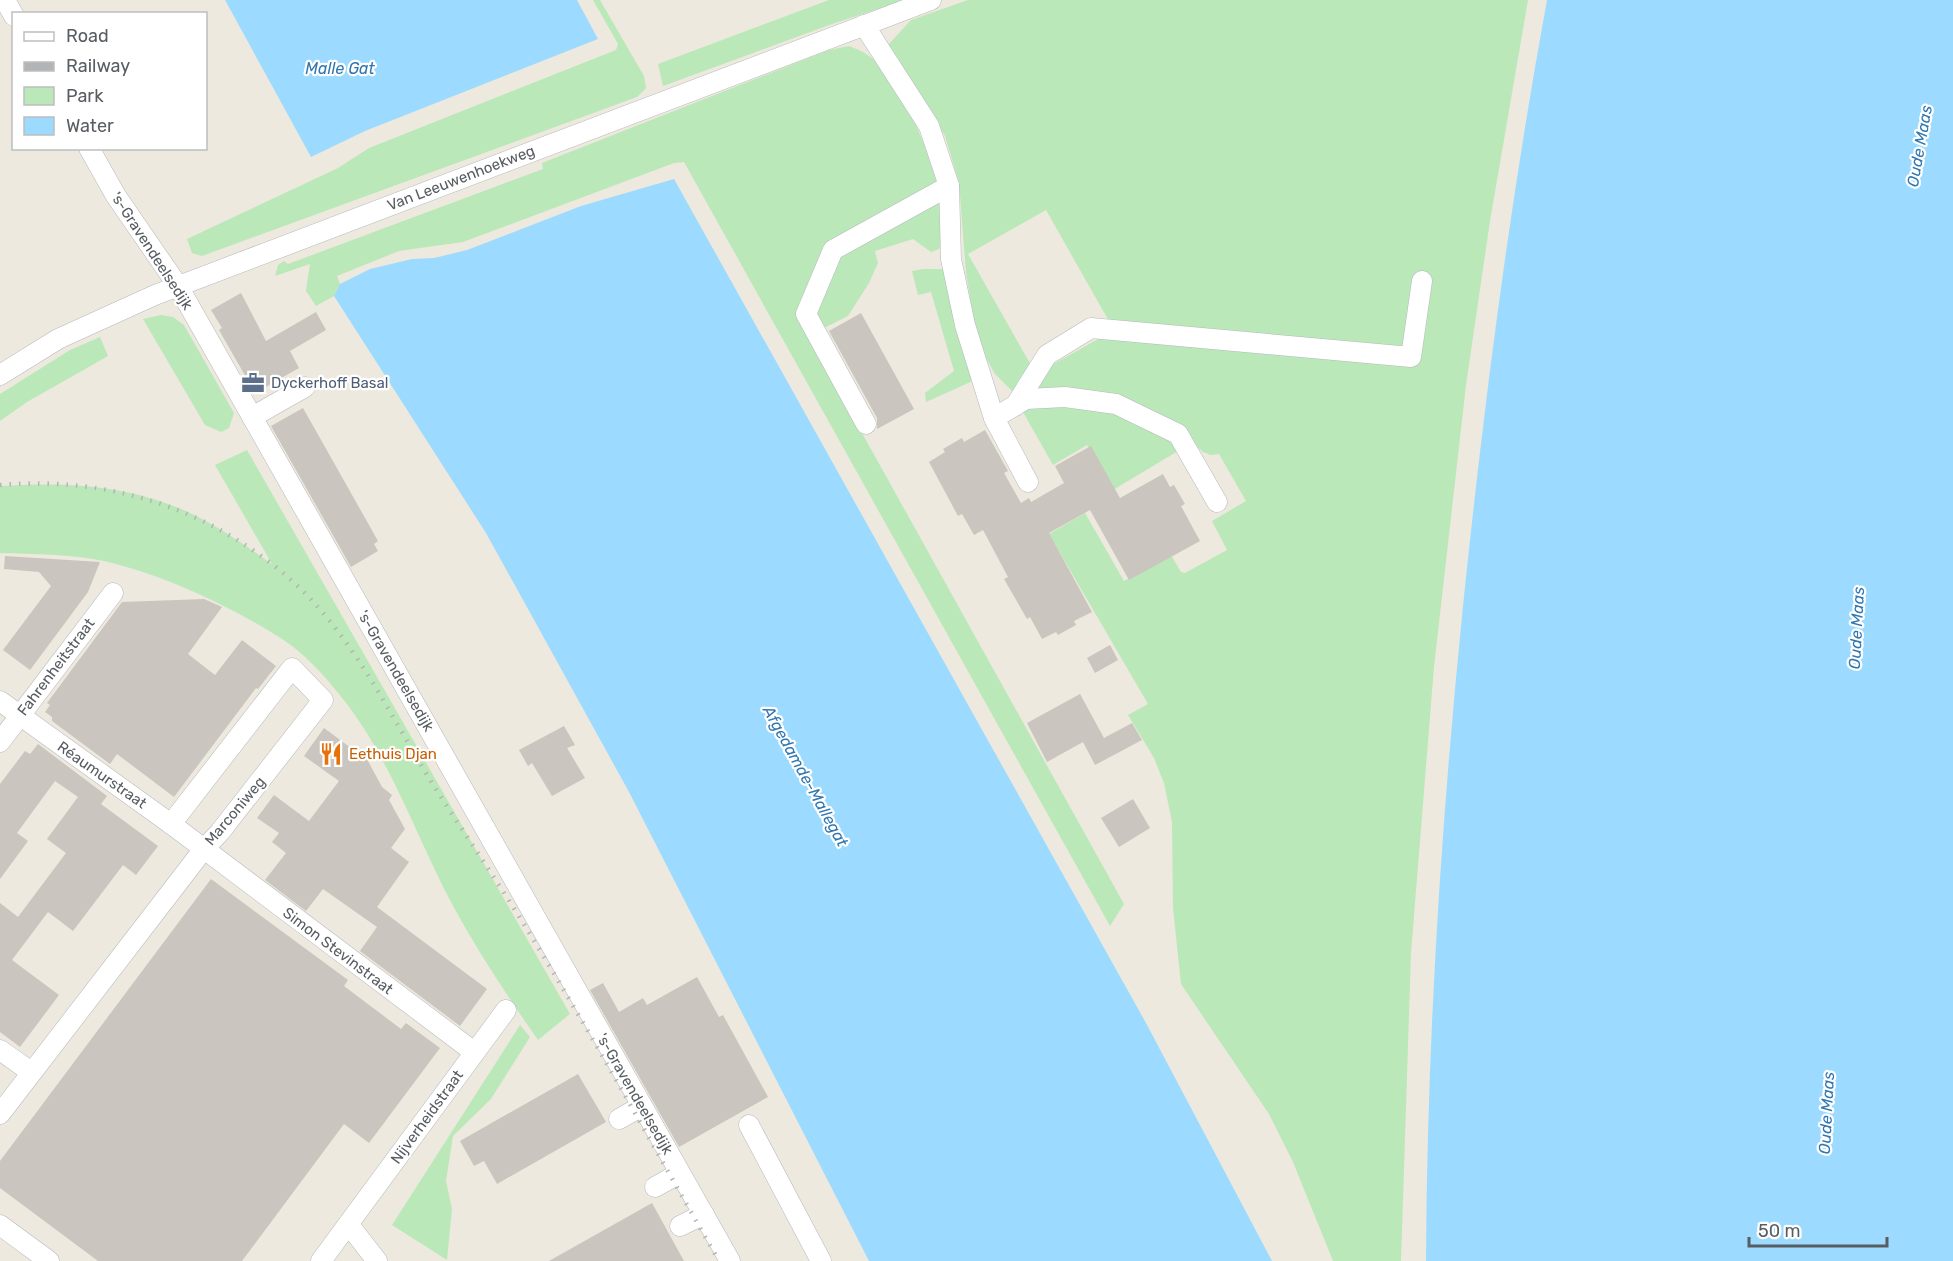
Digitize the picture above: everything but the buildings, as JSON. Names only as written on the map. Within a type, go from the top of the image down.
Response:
[{"type":"street","name":"Van Leeuwenhoekweg","points":[[0,375],[58,339],[178,286],[931,0]]},
{"type":"street","points":[[864,25],[928,126],[949,186],[951,259],[965,325],[994,418],[1028,482]]},
{"type":"street","name":"'s-Gravendeelsedijk","points":[[90,150],[116,196],[178,286],[730,1261]]},
{"type":"street","points":[[866,424],[806,314],[833,250],[949,186]]},
{"type":"street","points":[[1015,406],[1047,355],[1091,328],[1411,357],[1422,281]]},
{"type":"street","points":[[252,417],[305,387]]},
{"type":"street","points":[[994,418],[1026,399],[1065,397],[1116,404],[1178,434],[1217,502]]},
{"type":"street","name":"Fahrenheitstraat","points":[[0,742],[113,592]]},
{"type":"street","name":"Marconiweg","points":[[0,1114],[203,850],[220,832],[323,700],[292,668],[171,824]]},
{"type":"street","name":"Réaumurstraat","points":[[0,701],[171,824],[203,850]]},
{"type":"street","name":"Simon Stevinstraat","points":[[203,850],[474,1052]]},
{"type":"street","name":"Nijverheidstraat","points":[[321,1261],[506,1010]]},
{"type":"street","points":[[0,1050],[31,1072]]},
{"type":"street","points":[[619,1119],[642,1106]]},
{"type":"street","points":[[749,1125],[821,1261]]},
{"type":"street","points":[[655,1187],[680,1173]]},
{"type":"street","points":[[680,1226],[704,1214]]},
{"type":"street","points":[[0,1225],[50,1261]]},
{"type":"street","points":[[349,1225],[377,1261]]},
{"type":"green space","points":[[593,0],[600,0],[644,76],[646,88],[637,97],[202,256],[192,253],[187,239],[338,168],[369,148],[616,50],[618,44]]},
{"type":"green space","points":[[829,0],[906,0],[832,24],[663,86],[658,64]]},
{"type":"green space","points":[[968,0],[1528,0],[1490,221],[1466,385],[1434,667],[1411,953],[1401,1261],[1333,1261],[1293,1162],[1269,1114],[1181,984],[1173,908],[1172,822],[1164,783],[1154,758],[1128,715],[1148,704],[1049,534],[1085,513],[1124,581],[1171,555],[1181,572],[1185,573],[1227,550],[1212,521],[1246,501],[1219,454],[1211,455],[1203,452],[1171,424],[1016,395],[995,374],[985,356],[974,321],[966,273],[959,183],[945,136],[888,45],[911,20]],"holes":[[[1046,210],[1114,330],[1036,374],[968,254]]]},
{"type":"green space","points":[[849,46],[868,55],[883,69],[906,105],[929,156],[938,184],[943,209],[944,232],[939,249],[931,252],[913,239],[875,251],[878,263],[869,283],[848,316],[824,328],[876,426],[862,433],[1124,904],[1110,926],[684,162],[674,163],[463,242],[399,251],[337,276],[340,284],[334,296],[316,306],[306,291],[310,264],[275,276],[278,265],[284,261],[288,264],[543,169],[542,163],[829,50]]},
{"type":"green space","points":[[946,269],[975,380],[926,402],[925,393],[954,371],[931,292],[918,295],[912,271]]},
{"type":"green space","points":[[161,315],[173,317],[184,325],[234,413],[229,428],[221,432],[205,425],[143,319]]},
{"type":"green space","points":[[100,337],[108,356],[27,402],[0,421],[0,394],[70,350]]},
{"type":"green space","points":[[1081,406],[1120,412],[1166,434],[1178,451],[1113,490],[1087,445],[1053,465],[1023,412],[1026,408]]},
{"type":"green space","points":[[247,450],[570,1014],[538,1040],[494,974],[453,906],[400,794],[370,739],[334,688],[305,656],[244,616],[150,574],[91,559],[0,553],[0,486],[85,486],[112,489],[166,503],[218,528],[272,564],[215,465]]},
{"type":"green space","points":[[520,1025],[530,1037],[491,1099],[453,1136],[446,1181],[452,1209],[447,1260],[392,1225]]},
{"type":"water","name":"Malle Gat","points":[[225,0],[577,0],[598,39],[365,131],[311,157]]},
{"type":"water","name":"Oude Maas","points":[[1547,0],[1953,0],[1953,1261],[1426,1261],[1432,1015],[1455,688],[1471,530],[1499,302],[1521,151]]},
{"type":"water","name":"Afgedamde-Mallegat","points":[[674,179],[1146,1023],[1272,1261],[869,1261],[629,792],[486,533],[334,296],[340,284],[370,269],[467,250],[581,206]]},
{"type":"railway","points":[[0,485],[38,483],[76,486],[114,491],[150,500],[185,513],[220,530],[283,573],[307,595],[348,645],[366,672],[432,783],[521,919],[719,1261]]},
{"type":"place","name":"Dyckerhoff Basal","points":[[253,383]]},
{"type":"place","name":"Eethuis Djan","points":[[331,754]]}]
